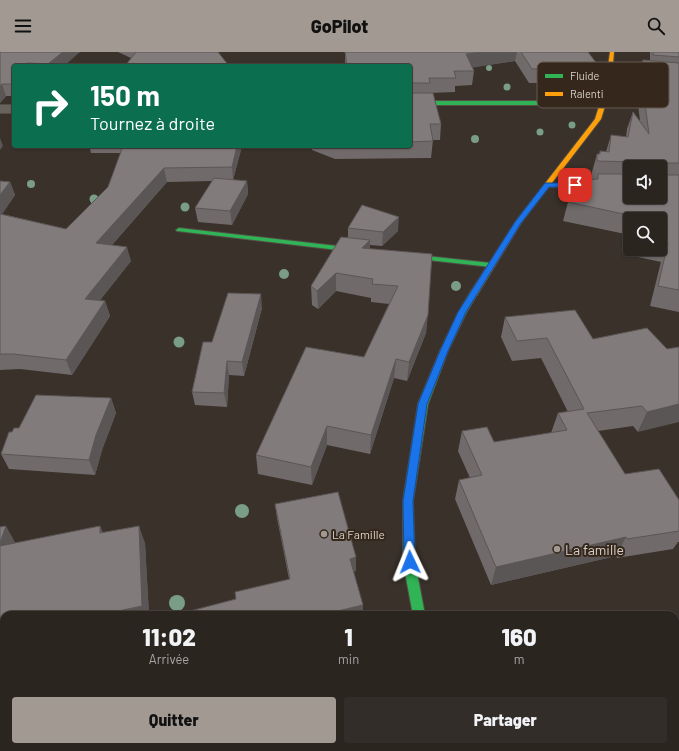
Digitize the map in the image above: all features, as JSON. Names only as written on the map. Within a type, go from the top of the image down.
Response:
[{"type":"main road","points":[[611,62],[612,52]]},
{"type":"main road","points":[[412,103],[537,103]]},
{"type":"main road","points":[[417,611],[410,562],[408,501],[423,404],[444,351],[462,312],[518,222],[598,119],[602,108]]},
{"type":"main road","points":[[548,185],[623,186]]},
{"type":"main road","points":[[179,230],[374,252]]},
{"type":"main road","points":[[390,254],[492,265]]},
{"type":"street","points":[[669,74],[679,75]]},
{"type":"street","points":[[0,109],[12,109]]},
{"type":"building","points":[[0,52],[63,52],[48,64],[12,64],[12,84],[2,84],[0,86]]},
{"type":"building","points":[[136,52],[218,52],[227,64],[127,64]]},
{"type":"building","points":[[345,52],[483,52],[466,54],[474,71],[454,71],[456,78],[429,78],[430,83],[412,83],[412,64],[347,64]]},
{"type":"building","points":[[521,52],[588,52],[596,62],[537,62],[537,69],[532,69]]},
{"type":"building","points":[[653,52],[679,52],[679,57],[653,55]]},
{"type":"building","points":[[643,60],[667,62],[643,62]]},
{"type":"building","points":[[669,62],[679,63],[679,163],[667,163],[667,160],[597,161],[597,154],[600,154],[600,151],[609,152],[611,135],[628,137],[633,112],[649,134],[646,108],[669,108]]},
{"type":"building","points":[[412,93],[433,93],[441,124],[430,124],[433,141],[412,142]]},
{"type":"building","points":[[122,148],[237,148],[232,167],[164,168],[96,243],[127,247],[85,299],[105,301],[66,360],[0,354],[0,214],[66,229],[108,187]]},
{"type":"building","points":[[598,174],[623,174],[623,204],[667,204],[667,175],[679,175],[679,290],[658,286],[665,256],[667,256],[667,212],[623,212],[623,214],[568,202],[579,180],[598,179]]},
{"type":"building","points":[[214,178],[247,181],[230,211],[195,208]]},
{"type":"building","points":[[0,181],[10,182],[0,195]]},
{"type":"building","points":[[362,205],[399,217],[383,232],[348,228]]},
{"type":"building","points":[[341,237],[370,240],[362,248],[432,254],[428,315],[409,362],[396,359],[371,435],[327,426],[311,467],[256,455],[306,347],[364,357],[398,286],[372,284],[373,279],[336,273],[317,291],[311,286]]},
{"type":"building","points":[[228,293],[261,294],[242,362],[227,361],[224,393],[192,392],[203,342],[212,342]]},
{"type":"building","points":[[575,310],[593,339],[647,328],[667,349],[679,347],[679,404],[647,412],[642,406],[587,413],[625,474],[659,469],[679,500],[679,531],[627,539],[626,537],[496,567],[459,480],[482,475],[462,431],[487,427],[494,442],[567,430],[558,413],[584,409],[547,338],[517,341],[505,317]]},
{"type":"building","points":[[36,395],[111,398],[96,435],[89,460],[1,454],[9,432],[12,432],[14,428],[19,428]]},
{"type":"building","points":[[338,492],[356,557],[350,559],[363,605],[338,611],[190,611],[236,599],[235,592],[290,579],[275,504]]},
{"type":"building","points":[[6,526],[0,543],[0,527]]},
{"type":"building","points":[[100,526],[100,533],[139,526],[142,606],[118,611],[0,611],[0,546]]},
{"type":"traffic: fast","points":[[412,103],[537,103]]},
{"type":"traffic: fast","points":[[548,185],[623,186]]},
{"type":"traffic: fast","points":[[179,230],[363,251]]},
{"type":"traffic: fast","points":[[401,255],[491,265]]},
{"type":"traffic: fast","points":[[418,611],[409,562],[408,501],[423,404],[444,351],[462,313],[474,293]]},
{"type":"traffic: slow","points":[[611,62],[612,52]]},
{"type":"traffic: slow","points":[[474,293],[518,222],[598,119],[601,108]]},
{"type":"place","name":"La Famille","points":[[324,534]]},
{"type":"place","name":"La famille","points":[[557,549]]},
{"type":"route","points":[[410,562],[408,501],[423,404],[444,351],[462,312],[518,222],[548,185],[575,185]]}]
